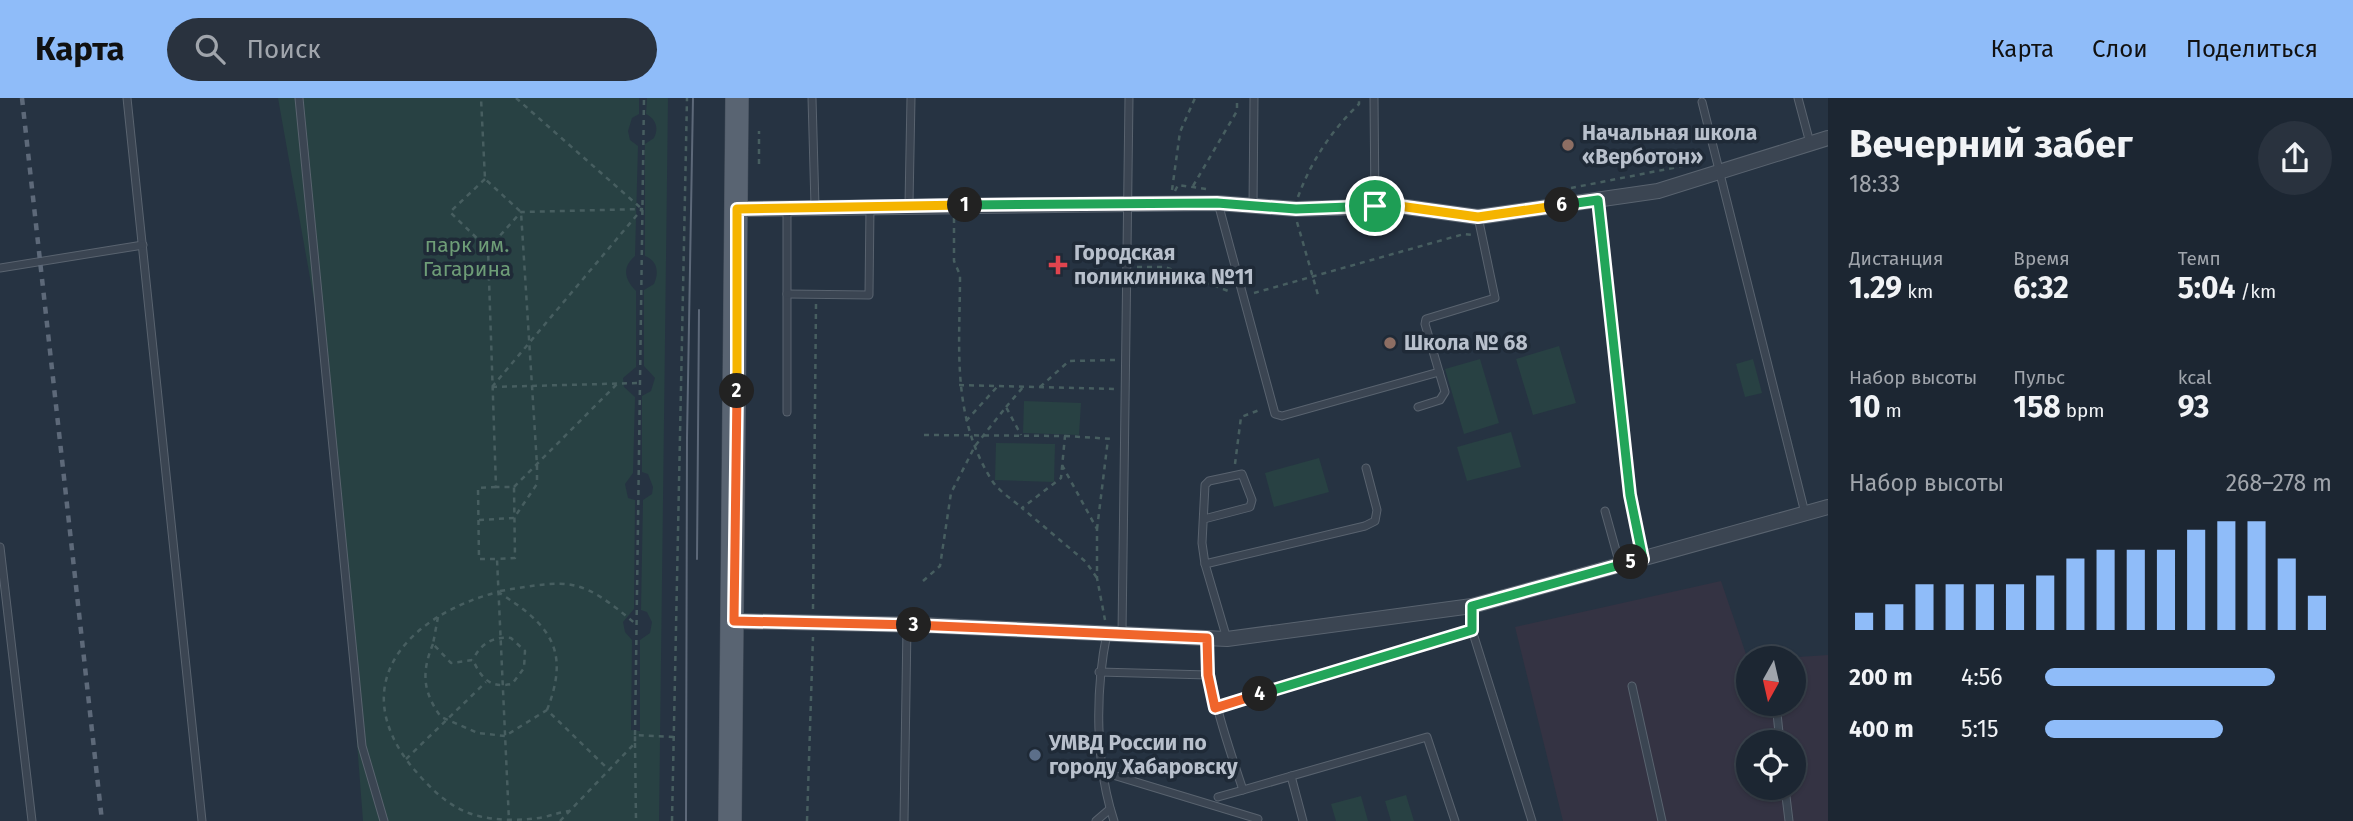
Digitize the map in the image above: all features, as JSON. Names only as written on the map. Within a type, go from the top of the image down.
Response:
[{"type":"main road","points":[[730,821],[737,98]]},
{"type":"street","points":[[737,209],[1217,203],[1254,207],[1399,206],[1478,217],[1658,191],[1716,166],[1828,138]]},
{"type":"street","points":[[734,621],[908,625],[1227,639],[1472,606],[1828,507]]},
{"type":"lane","points":[[127,98],[202,821]]},
{"type":"lane","points":[[299,98],[362,746],[384,821]]},
{"type":"lane","points":[[813,98],[815,206]]},
{"type":"lane","points":[[909,205],[911,98]]},
{"type":"lane","points":[[1114,821],[1102,772],[1099,671],[1114,633],[1125,439],[1129,98]]},
{"type":"lane","points":[[1254,98],[1254,207]]},
{"type":"lane","points":[[1374,98],[1375,206]]},
{"type":"lane","points":[[1798,98],[1810,143]]},
{"type":"lane","points":[[1702,102],[1805,513]]},
{"type":"lane","points":[[1598,200],[1630,495],[1643,559]]},
{"type":"lane","points":[[1217,203],[1275,414],[1282,416],[1439,372]]},
{"type":"lane","points":[[787,294],[869,295],[870,206]]},
{"type":"lane","points":[[787,207],[787,412]]},
{"type":"lane","points":[[1418,407],[1444,397],[1426,319],[1495,298],[1478,217]]},
{"type":"lane","points":[[0,268],[143,245]]},
{"type":"lane","points":[[1205,564],[1364,526],[1375,521],[1377,510],[1366,468]]},
{"type":"lane","points":[[1203,519],[1250,507],[1252,500],[1242,474],[1205,485],[1203,519],[1205,564],[1227,639]]},
{"type":"lane","points":[[1605,511],[1620,565]]},
{"type":"lane","points":[[0,547],[32,821]]},
{"type":"lane","points":[[1472,606],[1472,630],[1532,821]]},
{"type":"lane","points":[[904,821],[908,625]]},
{"type":"lane","points":[[1215,708],[1472,630]]},
{"type":"lane","points":[[1207,638],[1208,675],[1215,708],[1243,790]]},
{"type":"lane","points":[[1099,671],[1208,675]]},
{"type":"lane","points":[[1632,686],[1662,821]]},
{"type":"lane","points":[[1218,797],[1427,737],[1455,821]]},
{"type":"lane","points":[[1102,772],[1258,819]]},
{"type":"lane","points":[[1291,776],[1303,821]]},
{"type":"lane","points":[[1786,800],[1789,821]]},
{"type":"lane","points":[[1096,821],[1110,809]]},
{"type":"path","points":[[481,98],[485,179],[521,212],[642,209]]},
{"type":"path","points":[[516,98],[642,209]]},
{"type":"path","points":[[635,821],[644,98]]},
{"type":"path","points":[[672,821],[687,98]]},
{"type":"path","points":[[1171,197],[1180,132],[1195,98]]},
{"type":"path","points":[[1193,186],[1237,111],[1237,98]]},
{"type":"path","points":[[1297,200],[1309,168],[1342,121],[1359,104],[1359,98]]},
{"type":"path","points":[[759,131],[759,164]]},
{"type":"path","points":[[1568,189],[1716,166]]},
{"type":"path","points":[[485,179],[450,212],[488,249]]},
{"type":"path","points":[[954,205],[954,261],[960,275],[959,385],[968,433],[992,481],[1086,562],[1097,578]]},
{"type":"path","points":[[492,387],[642,209]]},
{"type":"path","points":[[496,487],[488,249],[521,212]]},
{"type":"path","points":[[514,518],[537,484],[521,212]]},
{"type":"path","points":[[1296,219],[1318,295]]},
{"type":"path","points":[[1128,267],[1165,267],[1243,296],[1464,234],[1480,236]]},
{"type":"path","points":[[813,613],[816,294]]},
{"type":"path","points":[[1040,387],[1069,362],[1126,360]]},
{"type":"path","points":[[514,488],[478,488],[479,559],[515,558],[514,488],[618,383]]},
{"type":"path","points":[[492,387],[640,383]]},
{"type":"path","points":[[959,385],[1126,389]]},
{"type":"path","points":[[923,581],[940,566],[951,493],[975,446],[1024,386]]},
{"type":"path","points":[[965,422],[996,387]]},
{"type":"path","points":[[1235,474],[1241,417],[1272,406]]},
{"type":"path","points":[[1006,407],[1021,435]]},
{"type":"path","points":[[924,435],[968,433],[1125,439]]},
{"type":"path","points":[[1023,508],[1061,478],[1065,436]]},
{"type":"path","points":[[1108,439],[1097,529],[1097,578],[1114,633]]},
{"type":"path","points":[[1062,465],[1097,529]]},
{"type":"path","points":[[479,520],[514,518]]},
{"type":"path","points":[[497,559],[509,820]]},
{"type":"path","points":[[569,811],[544,817],[509,820],[477,816],[459,810],[432,789],[406,759],[389,727],[385,689],[391,666],[403,644],[422,625],[469,599],[542,584],[587,587],[637,625]]},
{"type":"path","points":[[438,617],[433,644],[425,665],[424,685],[431,704],[446,721],[478,733],[505,736],[547,710],[556,681],[557,653],[531,612],[498,592]]},
{"type":"path","points":[[807,821],[813,630]]},
{"type":"path","points":[[500,638],[511,638],[525,651],[526,658],[520,677],[512,684],[503,686],[486,682],[473,660],[477,650],[500,638]]},
{"type":"path","points":[[433,644],[451,663],[473,660]]},
{"type":"path","points":[[406,759],[486,682]]},
{"type":"path","points":[[547,710],[609,770]]},
{"type":"path","points":[[635,735],[674,737]]},
{"type":"path","points":[[560,821],[635,743]]},
{"type":"shaded area","points":[[1721,581],[1743,646],[1736,646],[1736,716],[1806,716],[1806,656],[1828,655],[1828,821],[1563,821],[1515,627]]},
{"type":"green space","name":"парк им. Гагарина","points":[[278,98],[639,98],[639,114],[632,118],[628,131],[630,140],[638,146],[635,256],[626,269],[627,278],[636,291],[636,367],[623,378],[624,387],[635,397],[633,473],[625,484],[628,498],[635,500],[634,609],[623,622],[625,632],[632,640],[631,730],[640,731],[640,640],[650,633],[652,622],[647,612],[641,610],[643,500],[652,494],[653,487],[648,474],[642,472],[642,396],[651,391],[655,378],[644,366],[644,290],[654,284],[657,276],[655,264],[645,256],[645,144],[656,134],[654,121],[646,114],[647,98],[668,98],[659,821],[363,821],[330,390]]},
{"type":"green space","points":[[1559,346],[1576,403],[1533,415],[1516,359]]},
{"type":"green space","points":[[1480,359],[1499,423],[1464,434],[1445,369]]},
{"type":"green space","points":[[1753,359],[1762,393],[1745,397],[1736,364]]},
{"type":"green space","points":[[1024,401],[1081,403],[1079,435],[1023,433]]},
{"type":"green space","points":[[1511,432],[1521,467],[1467,481],[1457,447]]},
{"type":"green space","points":[[996,443],[1055,444],[1054,482],[995,480]]},
{"type":"green space","points":[[1319,458],[1329,492],[1274,507],[1265,473]]},
{"type":"green space","points":[[1406,795],[1414,821],[1391,821],[1385,801]]},
{"type":"green space","points":[[1361,796],[1368,821],[1336,821],[1331,804]]},
{"type":"tram line","points":[[686,821],[687,438],[693,98]]},
{"type":"tram line","points":[[697,559],[699,310]]},
{"type":"railway","points":[[22,98],[102,821]]},
{"type":"place","name":"Начальная школа «Верботон»","points":[[1568,145]]},
{"type":"place","name":"Городская поликлиника №11","points":[[1058,265]]},
{"type":"place","name":"Школа № 68","points":[[1390,343]]},
{"type":"place","name":"УМВД России по городу Хабаровску","points":[[1035,755]]},
{"type":"route","points":[[1598,200],[1630,495],[1643,559],[1472,606],[1472,630],[1215,708],[1208,675],[1207,638],[922,625],[734,621],[737,209],[1217,203],[1296,209],[1375,206],[1399,206],[1478,217],[1598,200]]}]
